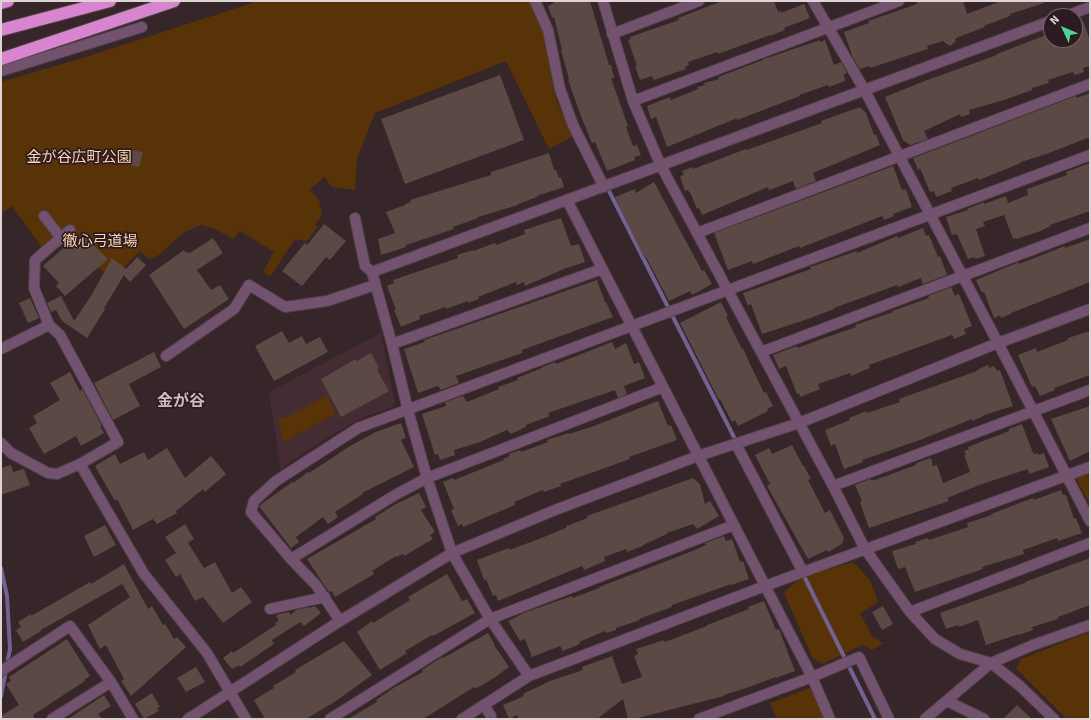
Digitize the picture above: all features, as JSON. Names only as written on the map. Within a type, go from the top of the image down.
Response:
[{"type":"highway","points":[[1,3],[8,1]]},
{"type":"highway","points":[[1,30],[110,1]]},
{"type":"highway","points":[[1,59],[174,1]]},
{"type":"street","points":[[535,1],[548,30],[560,89],[573,125],[604,187]]},
{"type":"street","points":[[603,1],[633,101],[661,166],[833,486],[865,549],[910,612],[935,639],[960,654],[991,663],[1020,686],[1054,719]]},
{"type":"street","points":[[612,34],[699,1]]},
{"type":"street","points":[[813,1],[865,90],[1090,521]]},
{"type":"street","points":[[633,101],[898,1]]},
{"type":"street","points":[[372,272],[1043,25]]},
{"type":"street","points":[[1,71],[142,27]]},
{"type":"street","points":[[697,234],[1090,84]]},
{"type":"street","points":[[340,621],[316,585],[291,559],[251,512],[254,500],[276,481],[358,428],[1090,155]]},
{"type":"street","points":[[567,200],[812,678],[830,719]]},
{"type":"street","points":[[44,216],[61,238]]},
{"type":"street","points":[[355,218],[365,266],[372,272],[376,285],[427,478],[452,553],[490,619],[529,676]]},
{"type":"street","points":[[760,352],[1090,228]]},
{"type":"street","points":[[1,443],[11,452],[48,473],[57,474],[80,464],[118,442],[60,335],[49,325],[34,288],[36,260],[70,230]]},
{"type":"street","points":[[392,344],[602,268]]},
{"type":"street","points":[[166,356],[234,309],[249,285],[285,308],[327,301],[376,285]]},
{"type":"street","points":[[188,719],[340,621],[452,553],[555,510],[698,456],[799,423],[998,343],[1090,309]]},
{"type":"street","points":[[1,349],[49,325]]},
{"type":"street","points":[[291,559],[395,495],[427,478],[663,387]]},
{"type":"street","points":[[833,486],[1090,390]]},
{"type":"street","points":[[736,444],[803,572]]},
{"type":"street","points":[[80,464],[144,574],[207,653],[246,719]]},
{"type":"street","points":[[462,719],[529,676],[765,586],[1090,467]]},
{"type":"street","points":[[330,719],[490,619],[734,525]]},
{"type":"street","points":[[910,612],[1090,543]]},
{"type":"street","points":[[270,609],[325,597]]},
{"type":"street","points":[[925,719],[991,663],[1033,645],[1090,625]]},
{"type":"street","points":[[1,671],[70,626],[111,682],[133,719]]},
{"type":"street","points":[[699,719],[812,678],[859,657],[889,719]]},
{"type":"street","points":[[52,719],[111,682]]},
{"type":"street","points":[[947,700],[984,719]]},
{"type":"street","points":[[484,705],[491,716]]},
{"type":"shaded area","points":[[381,333],[395,403],[393,407],[364,417],[335,433],[286,465],[281,471],[269,392]]},
{"type":"green space","points":[[258,1],[529,1],[545,34],[551,77],[557,102],[573,136],[549,149],[506,61],[375,113],[357,159],[355,190],[332,187],[324,177],[310,190],[319,200],[322,215],[315,225],[318,227],[307,241],[295,239],[270,277],[263,272],[274,252],[240,231],[233,239],[215,229],[201,225],[183,233],[159,255],[149,259],[140,251],[113,278],[101,270],[83,254],[70,239],[60,234],[43,249],[12,206],[1,214],[1,82],[92,55]]},
{"type":"green space","points":[[326,394],[336,414],[283,442],[278,419],[282,417],[283,419],[322,398]]},
{"type":"green space","points":[[1090,473],[1090,504],[1076,478]]},
{"type":"green space","points":[[853,562],[870,580],[878,602],[860,614],[873,637],[883,643],[872,650],[862,645],[822,664],[812,657],[784,593],[797,581]]},
{"type":"green space","points":[[1090,632],[1090,719],[1067,719],[1016,668],[1021,659]]},
{"type":"green space","points":[[810,688],[825,719],[777,719],[770,703]]},
{"type":"building","points":[[553,1],[590,1],[609,65],[611,65],[614,78],[611,78],[628,126],[626,127],[633,146],[637,145],[641,155],[634,157],[635,160],[607,171],[595,142],[592,143],[568,80],[554,17],[552,18],[548,6],[554,3]]},
{"type":"building","points":[[722,1],[774,1],[778,12],[781,11],[781,13],[804,4],[810,18],[784,28],[785,30],[770,36],[718,54],[717,52],[688,62],[689,65],[685,67],[686,69],[654,80],[652,76],[640,80],[628,40],[631,39],[630,37],[679,20],[678,18]]},
{"type":"building","points":[[916,1],[963,1],[967,14],[1001,1],[1044,1],[1044,3],[1010,14],[1010,16],[956,38],[955,42],[950,46],[943,41],[927,46],[928,49],[870,68],[869,66],[860,69],[853,58],[844,32],[869,23],[868,21],[917,4]]},
{"type":"building","points":[[1083,21],[1090,40],[1090,66],[1083,68],[1084,72],[1075,75],[1073,72],[1048,80],[1049,83],[1032,88],[1032,90],[969,110],[970,114],[961,117],[960,114],[924,131],[928,139],[910,145],[903,140],[885,97],[1043,36],[1043,48],[1083,48]]},
{"type":"building","points":[[820,40],[820,42],[825,40],[834,65],[841,62],[847,73],[844,74],[845,81],[799,95],[800,96],[737,120],[737,118],[667,147],[656,117],[651,119],[647,106],[670,97],[671,100],[698,89],[697,87],[705,85],[704,83],[719,79],[718,77],[763,59]]},
{"type":"building","points":[[500,75],[524,140],[405,184],[381,119]]},
{"type":"building","points":[[1090,93],[1090,137],[1021,162],[979,180],[978,178],[951,188],[952,191],[936,197],[934,191],[930,192],[920,168],[918,170],[913,158],[1076,96],[1077,98]]},
{"type":"building","points":[[860,107],[866,113],[874,135],[876,134],[880,145],[813,173],[816,181],[796,189],[793,181],[769,190],[768,187],[702,215],[699,208],[697,209],[690,192],[688,190],[685,191],[680,176],[684,175],[682,171],[692,167],[693,169],[746,149],[747,150],[822,123],[821,121]]},
{"type":"building","points":[[132,150],[143,152],[139,167],[128,165]]},
{"type":"building","points":[[549,153],[554,170],[556,170],[559,178],[561,177],[564,187],[537,196],[518,205],[478,217],[453,227],[454,229],[381,255],[378,239],[395,233],[386,212],[411,202],[410,200],[491,175],[491,172]]},
{"type":"building","points":[[1090,163],[1090,211],[1050,225],[1051,226],[1038,232],[1016,239],[1013,239],[1004,215],[983,222],[985,226],[976,229],[985,256],[975,259],[974,257],[968,259],[957,234],[952,235],[946,217],[968,210],[967,209],[984,202],[984,204],[1006,196],[1008,203],[1028,195],[1027,189],[1067,175],[1066,172]]},
{"type":"building","points":[[893,166],[902,190],[906,189],[912,207],[893,214],[894,216],[884,220],[882,216],[800,248],[799,246],[753,264],[752,261],[728,270],[714,233]]},
{"type":"building","points":[[654,182],[702,271],[704,270],[712,284],[692,295],[690,291],[669,301],[646,257],[644,258],[615,197],[635,189],[636,193]]},
{"type":"building","points":[[561,218],[571,246],[579,244],[585,262],[564,269],[525,286],[524,282],[517,285],[516,282],[478,297],[479,299],[468,303],[468,301],[446,309],[446,307],[419,316],[420,319],[401,327],[387,286],[394,283],[393,280],[458,258],[457,255],[495,243],[496,245],[525,234],[524,230]]},
{"type":"building","points":[[324,224],[346,241],[330,260],[326,257],[302,286],[282,271],[305,243],[307,245]]},
{"type":"building","points":[[923,228],[926,236],[929,235],[938,257],[940,256],[947,275],[923,284],[921,278],[898,287],[897,285],[805,320],[762,334],[751,304],[748,306],[743,293],[811,269],[810,267],[857,251],[857,253],[897,236],[898,238]]},
{"type":"building","points":[[85,234],[94,241],[92,244],[108,259],[65,296],[56,286],[59,283],[43,266],[68,244],[72,249]]},
{"type":"building","points":[[213,238],[223,253],[197,270],[211,290],[220,285],[229,299],[184,329],[149,275],[184,250],[187,253],[190,253]]},
{"type":"building","points":[[1090,239],[1090,282],[1001,318],[1000,315],[994,318],[984,292],[982,293],[976,280],[1019,262],[1019,264],[1065,246],[1065,248]]},
{"type":"building","points":[[137,257],[146,265],[130,282],[124,275],[87,338],[62,321],[56,310],[51,312],[47,303],[61,296],[74,321],[91,296],[112,258],[126,269]]},
{"type":"building","points":[[597,280],[605,302],[613,317],[522,350],[522,353],[456,376],[459,383],[441,390],[438,386],[418,393],[404,349],[425,342],[424,340]]},
{"type":"building","points":[[951,287],[955,296],[959,294],[972,326],[964,329],[966,334],[954,339],[952,335],[869,365],[870,368],[851,376],[850,373],[818,384],[820,389],[800,397],[799,393],[797,394],[786,366],[779,369],[773,355],[856,327],[855,325],[929,298],[928,296]]},
{"type":"building","points":[[30,298],[39,318],[28,323],[19,303]]},
{"type":"building","points":[[721,302],[728,316],[726,317],[742,349],[743,348],[764,393],[766,392],[773,406],[767,409],[768,411],[738,426],[735,420],[732,422],[720,399],[719,400],[680,323]]},
{"type":"building","points":[[282,331],[289,343],[302,336],[306,344],[320,337],[328,352],[274,381],[255,346]]},
{"type":"building","points":[[1090,331],[1090,375],[1054,388],[1055,390],[1040,396],[1035,386],[1032,387],[1018,355],[1036,348],[1037,352],[1068,340],[1068,338]]},
{"type":"building","points":[[612,342],[615,349],[626,343],[634,364],[639,362],[645,378],[624,386],[627,394],[618,398],[615,390],[548,413],[550,416],[526,425],[526,427],[511,434],[507,430],[480,442],[454,450],[455,455],[440,460],[438,454],[435,455],[422,414],[446,406],[445,402],[463,396],[467,402],[499,389],[498,387],[518,380],[517,378],[542,367],[555,362],[556,364]]},
{"type":"building","points":[[154,352],[161,367],[129,384],[140,406],[113,420],[94,383]]},
{"type":"building","points":[[371,353],[379,368],[377,370],[389,391],[341,417],[321,379],[356,359],[357,361]]},
{"type":"building","points":[[988,365],[989,368],[994,366],[997,371],[1000,370],[1013,406],[984,415],[972,421],[972,419],[920,440],[862,460],[863,462],[844,469],[835,444],[831,446],[825,430],[850,420],[849,418],[866,411],[867,413],[900,402],[899,399],[977,371]]},
{"type":"building","points":[[70,372],[80,391],[82,389],[102,426],[100,426],[104,433],[81,446],[76,436],[44,454],[29,428],[37,423],[33,416],[60,400],[50,383]]},
{"type":"building","points":[[658,401],[668,426],[671,425],[677,440],[629,457],[630,459],[560,484],[561,486],[544,492],[543,490],[514,502],[515,505],[463,527],[462,524],[458,526],[451,510],[454,509],[443,482],[453,478],[454,480],[504,460],[503,459],[510,456],[509,454],[520,450],[521,452],[548,442],[547,440],[591,427]]},
{"type":"building","points":[[1090,406],[1090,451],[1070,461],[1051,419]]},
{"type":"building","points":[[401,423],[406,438],[401,440],[414,467],[362,493],[363,494],[335,512],[338,517],[328,524],[323,517],[296,537],[299,542],[291,548],[259,506],[292,482],[293,483],[350,446],[376,432]]},
{"type":"building","points":[[1022,424],[1033,453],[1038,453],[1038,455],[1044,453],[1049,467],[1029,474],[1028,469],[982,484],[947,498],[949,501],[869,528],[860,502],[862,501],[855,485],[870,479],[875,480],[931,458],[933,466],[937,465],[943,483],[970,472],[964,455],[966,455],[964,451],[969,449],[968,447],[1009,431],[1009,429]]},
{"type":"building","points":[[792,445],[811,479],[808,480],[825,513],[830,510],[844,538],[842,544],[828,552],[827,550],[808,559],[767,486],[770,484],[755,455],[769,448],[772,454]]},
{"type":"building","points":[[167,448],[185,478],[211,456],[226,474],[205,492],[203,489],[176,511],[177,513],[157,524],[153,519],[133,530],[117,499],[115,501],[95,466],[115,454],[120,464],[144,452],[148,460]]},
{"type":"building","points":[[11,465],[13,472],[24,469],[30,485],[1,495],[1,468]]},
{"type":"building","points":[[693,478],[700,484],[705,504],[710,501],[719,516],[697,529],[693,524],[667,533],[643,546],[627,552],[626,549],[604,557],[605,561],[584,570],[582,566],[498,601],[496,595],[493,596],[486,579],[484,580],[477,560],[539,539],[566,528],[566,526],[588,518],[587,516]]},
{"type":"building","points":[[1061,490],[1063,495],[1066,495],[1074,519],[1076,518],[1082,533],[1058,541],[1057,538],[1023,550],[1024,554],[982,567],[983,569],[915,592],[905,567],[898,569],[892,551],[916,544],[915,542],[928,538],[929,540],[968,527],[967,523],[992,515],[991,514],[1033,498],[1034,500]]},
{"type":"building","points":[[419,493],[426,507],[421,510],[435,532],[430,535],[433,539],[404,556],[403,554],[396,556],[372,571],[374,574],[335,597],[332,591],[329,592],[307,559],[376,519],[375,517],[396,504]]},
{"type":"building","points":[[185,524],[194,539],[188,543],[204,568],[215,562],[232,593],[241,587],[252,602],[223,623],[203,597],[195,601],[180,574],[176,577],[165,560],[176,553],[165,537]]},
{"type":"building","points":[[105,525],[116,545],[94,557],[84,536]]},
{"type":"building","points":[[724,536],[726,541],[732,539],[740,562],[743,561],[749,579],[672,605],[672,607],[616,628],[616,630],[606,633],[605,631],[579,642],[580,644],[563,651],[560,646],[532,657],[525,639],[520,641],[508,621],[526,612],[572,596],[573,598],[599,588],[690,552],[706,545],[705,543]]},
{"type":"building","points":[[1090,558],[1090,605],[1058,617],[1058,619],[1032,627],[1033,630],[986,645],[978,620],[959,627],[958,625],[946,629],[940,613]]},
{"type":"building","points":[[124,564],[148,609],[152,606],[163,625],[165,624],[174,639],[177,637],[186,647],[131,696],[121,681],[124,679],[106,645],[100,649],[88,625],[130,597],[122,584],[41,630],[23,642],[16,630],[21,627],[18,622],[31,614],[31,616],[90,582],[91,584]]},
{"type":"building","points":[[447,574],[462,601],[467,599],[475,613],[405,651],[407,653],[380,670],[357,632],[372,621],[373,623],[410,600],[408,597]]},
{"type":"building","points":[[764,601],[776,630],[779,629],[795,671],[724,696],[634,719],[628,719],[623,699],[597,719],[519,719],[517,715],[509,719],[503,705],[524,696],[523,694],[550,681],[583,670],[582,667],[612,656],[622,684],[642,677],[634,656],[638,654],[636,649],[664,640],[665,642],[749,609],[748,607]]},
{"type":"building","points":[[315,606],[321,613],[304,626],[300,622],[272,640],[274,644],[240,667],[239,665],[233,669],[232,667],[231,668],[223,658],[276,625],[275,623],[279,620],[276,616],[279,614],[289,612],[291,615],[296,610]]},
{"type":"building","points":[[883,606],[893,624],[882,630],[872,612]]},
{"type":"building","points":[[488,633],[494,645],[509,667],[494,678],[475,689],[474,687],[423,719],[348,719],[377,702],[376,700],[395,687],[423,672],[422,670],[442,657],[443,658]]},
{"type":"building","points":[[67,639],[90,676],[84,680],[85,681],[33,715],[35,719],[1,719],[1,716],[19,705],[6,684],[11,681],[9,677]]},
{"type":"building","points":[[344,641],[372,675],[336,701],[306,719],[265,719],[254,700],[296,672],[295,670]]},
{"type":"building","points":[[196,667],[205,682],[186,692],[177,678]]},
{"type":"building","points":[[152,693],[160,707],[157,708],[159,711],[144,719],[135,704]]},
{"type":"building","points":[[104,695],[111,706],[98,714],[102,719],[68,719]]},
{"type":"building","points":[[1017,705],[1032,719],[1003,719]]},
{"type":"waterway","points":[[606,185],[737,443]]},
{"type":"waterway","points":[[1,568],[7,596],[10,649],[1,696]]},
{"type":"waterway","points":[[802,572],[875,719]]},
{"type":"district","name":"金が谷","points":[[181,402]]},
{"type":"park label","name":"金が谷広町公園","points":[[79,158]]},
{"type":"park label","name":"徹心弓道場","points":[[100,242]]}]
